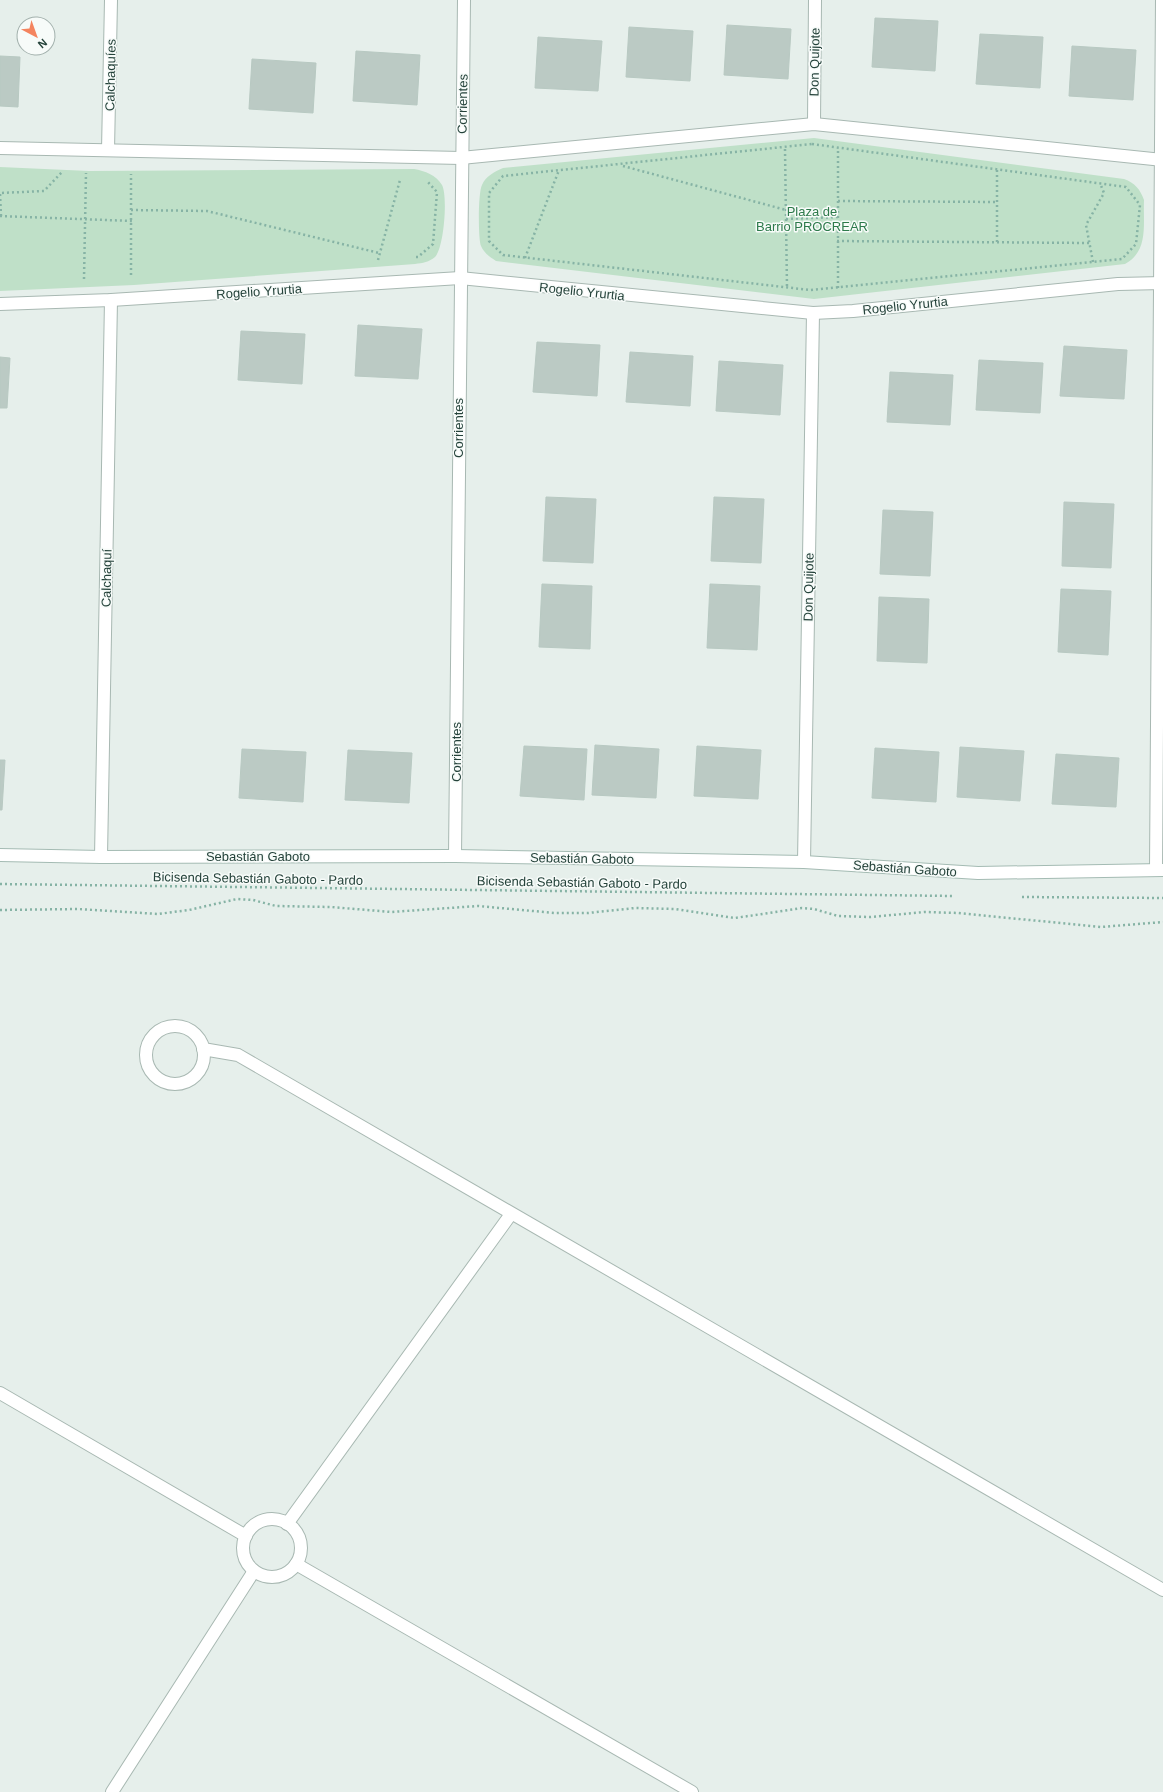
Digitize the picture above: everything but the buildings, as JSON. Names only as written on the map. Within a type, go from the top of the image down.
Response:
[{"type":"street","name":"Calchaquíes","points":[[108,150],[111,0]]},
{"type":"street","name":"Corrientes","points":[[455,856],[461,158],[464,0]]},
{"type":"street","name":"Don Quijote","points":[[814,124],[815,0]]},
{"type":"street","points":[[1159,870],[1162,0]]},
{"type":"street","points":[[0,148],[461,158],[814,124],[1162,160]]},
{"type":"street","name":"Rogelio Yrurtia","points":[[0,304],[111,300],[460,278],[813,313],[853,311],[1118,284],[1161,283]]},
{"type":"street","name":"Calchaquí","points":[[101,857],[111,300]]},
{"type":"street","name":"Don Quijote","points":[[804,862],[813,313]]},
{"type":"street","name":"Sebastián Gaboto","points":[[0,855],[101,857],[455,856],[804,862],[978,873],[1159,870]]},
{"type":"street","points":[[172,1026],[182,1027],[190,1031],[197,1037],[202,1044],[203,1049],[203,1063],[199,1071],[193,1078],[184,1082],[175,1084],[157,1078],[150,1071],[147,1062],[146,1052],[154,1034],[162,1029],[172,1026]]},
{"type":"street","points":[[203,1049],[238,1055],[1163,1590]]},
{"type":"street","points":[[287,1524],[511,1214]]},
{"type":"street","points":[[0,1393],[246,1536]]},
{"type":"street","points":[[269,1519],[279,1520],[287,1524],[294,1529],[299,1538],[300,1555],[296,1564],[290,1570],[281,1575],[272,1577],[262,1575],[254,1571],[248,1564],[244,1555],[243,1545],[246,1536],[252,1527],[269,1519]]},
{"type":"street","points":[[296,1564],[692,1792]]},
{"type":"street","points":[[112,1792],[254,1571]]},
{"type":"path","points":[[812,144],[838,148],[1126,187],[1140,206],[1136,244],[1122,259],[810,290],[503,255],[489,241],[489,193],[503,176],[812,144]]},
{"type":"path","points":[[785,147],[788,288]]},
{"type":"path","points":[[838,148],[838,288]]},
{"type":"path","points":[[616,164],[786,210]]},
{"type":"path","points":[[997,242],[998,169]]},
{"type":"path","points":[[64,170],[44,191],[0,193],[0,216],[132,221]]},
{"type":"path","points":[[84,279],[86,170]]},
{"type":"path","points":[[525,258],[560,170]]},
{"type":"path","points":[[131,171],[131,275]]},
{"type":"path","points":[[378,260],[400,177]]},
{"type":"path","points":[[411,257],[418,257],[432,244],[437,192],[424,178]]},
{"type":"path","points":[[1093,262],[1086,226],[1104,193],[1100,183]]},
{"type":"path","points":[[838,201],[998,202]]},
{"type":"path","points":[[131,210],[207,211],[379,254]]},
{"type":"path","points":[[786,219],[838,217]]},
{"type":"path","points":[[837,241],[1089,243]]},
{"type":"path","points":[[370,260],[385,259]]},
{"type":"path","points":[[123,276],[139,275]]},
{"type":"path","points":[[78,279],[92,278]]},
{"type":"path","name":"Bicisenda Sebastián Gaboto - Pardo","points":[[0,884],[960,896]]},
{"type":"path","points":[[1016,897],[1163,898]]},
{"type":"path","points":[[0,910],[78,909],[158,914],[189,910],[237,899],[253,900],[276,906],[331,907],[391,912],[478,906],[555,913],[588,913],[635,908],[675,909],[735,918],[802,908],[814,909],[838,916],[870,917],[925,912],[958,913],[1101,927],[1163,922]]},
{"type":"green space","name":"Plaza de Barrio PROCREAR","points":[[814,138],[1124,179],[1137,187],[1144,200],[1144,227],[1141,244],[1133,259],[1125,264],[814,299],[496,261],[485,253],[481,246],[479,216],[482,185],[488,177],[503,168]]},
{"type":"green space","points":[[0,167],[89,171],[414,169],[430,174],[442,185],[445,200],[443,233],[441,244],[435,257],[426,262],[415,264],[134,285],[0,291]]}]
